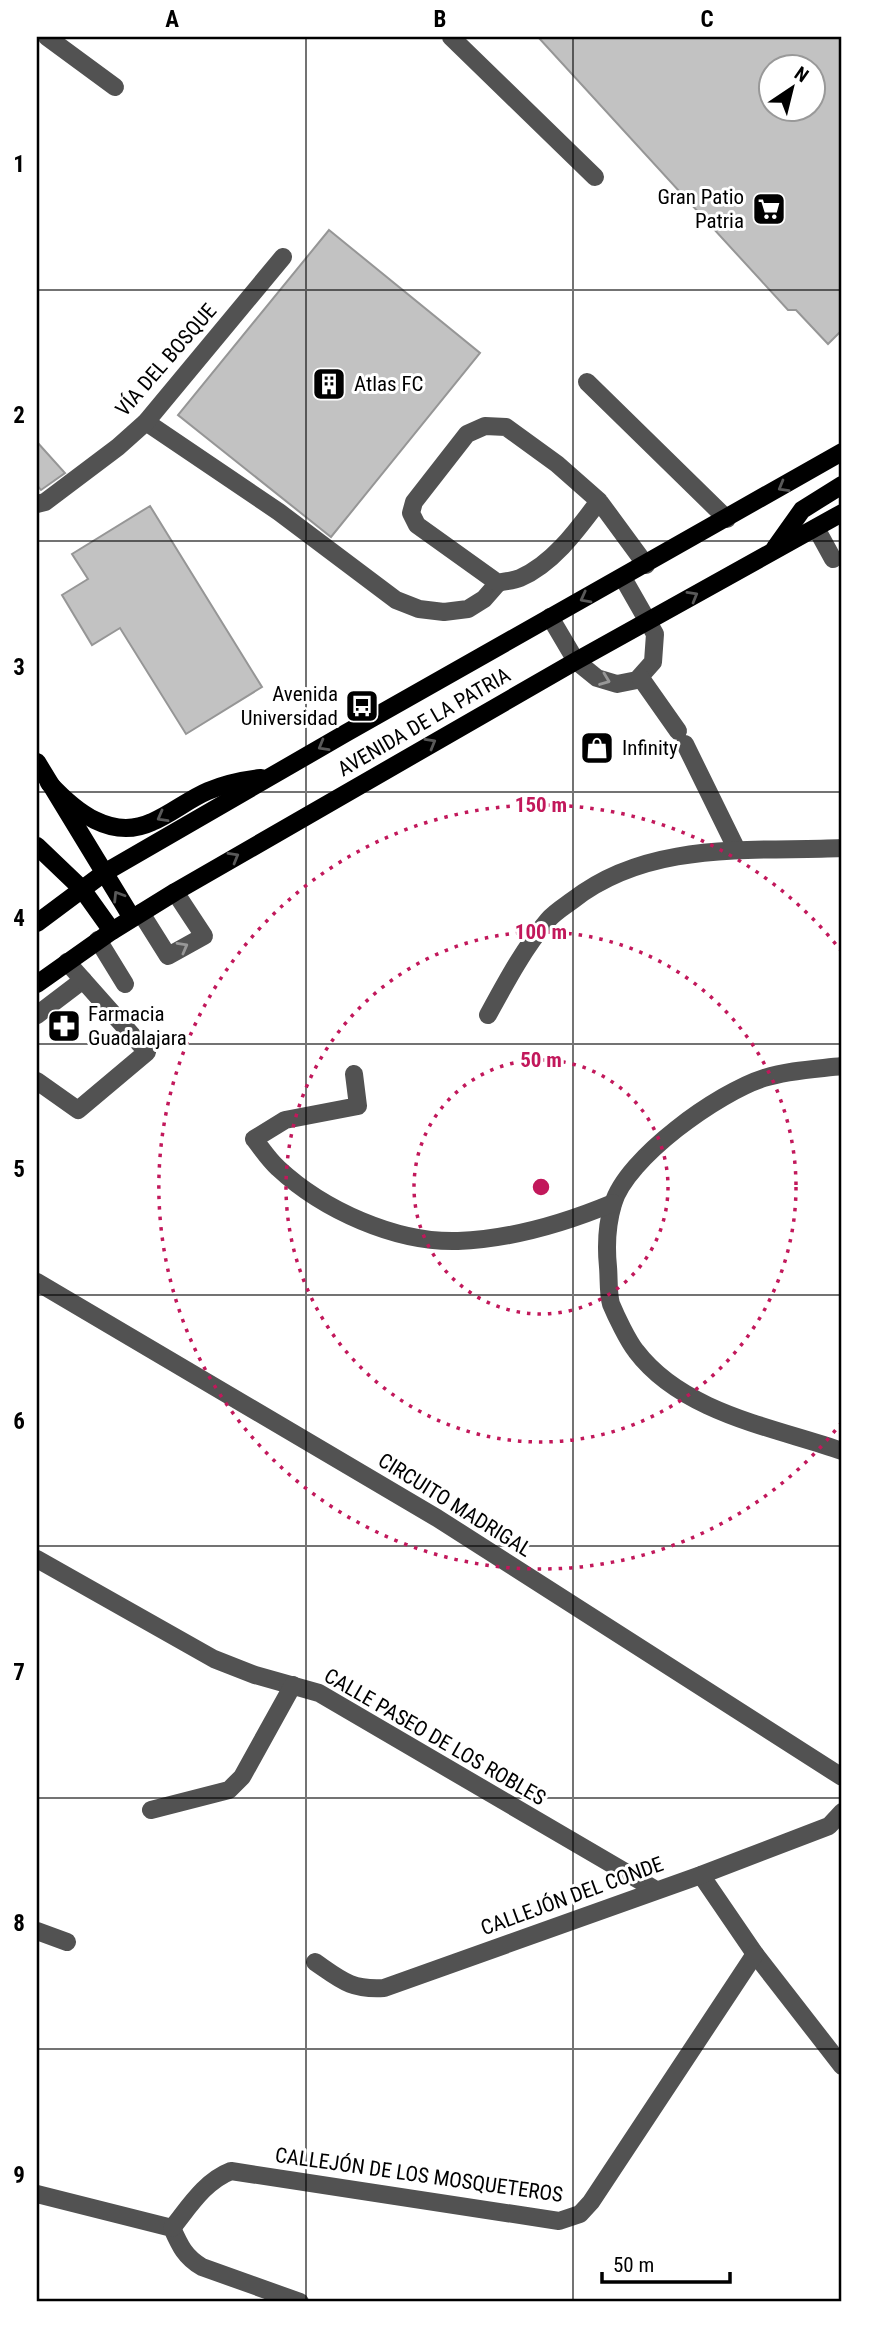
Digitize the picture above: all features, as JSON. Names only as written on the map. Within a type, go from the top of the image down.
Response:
[{"type":"main road","name":"AVENIDA DE LA PATRIA","points":[[37,923],[104,873],[842,452]]},
{"type":"main road","points":[[773,551],[802,510],[842,485]]},
{"type":"main road","name":"AVENIDA DE LA PATRIA","points":[[37,984],[105,936],[175,892],[576,661],[842,513]]},
{"type":"main road","points":[[37,762],[104,873],[137,915]]},
{"type":"main road","points":[[49,783],[87,817],[108,825],[130,827],[150,823],[208,791],[243,781],[271,777]]},
{"type":"main road","points":[[37,846],[82,889],[105,936]]},
{"type":"street","points":[[47,37],[115,87]]},
{"type":"street","points":[[451,37],[595,177]]},
{"type":"street","name":"VÍA DEL BOSQUE","points":[[37,504],[45,502],[118,447],[146,422],[283,257]]},
{"type":"street","points":[[587,382],[727,519]]},
{"type":"street","points":[[146,422],[279,512],[396,600],[419,609],[456,611],[484,600],[498,583],[520,578],[548,559],[573,536],[599,500]]},
{"type":"street","points":[[498,583],[417,525],[411,513],[414,502],[467,435],[485,426],[506,427],[557,464],[599,500],[646,565]]},
{"type":"street","points":[[816,528],[833,559]]},
{"type":"street","points":[[550,617],[576,661],[597,678],[618,684],[640,677],[653,662],[655,634],[650,621],[623,578]]},
{"type":"street","points":[[640,677],[681,738],[737,850]]},
{"type":"street","points":[[488,1015],[514,967],[550,918],[584,891],[633,866],[703,852],[842,848]]},
{"type":"street","points":[[137,915],[168,956],[204,936],[175,892]]},
{"type":"street","points":[[105,936],[124,984]]},
{"type":"street","points":[[37,1081],[78,1110],[147,1052],[67,962]]},
{"type":"street","points":[[37,1014],[83,980]]},
{"type":"street","points":[[842,1066],[764,1078],[733,1091],[690,1117],[651,1151],[624,1184],[613,1203],[606,1247],[611,1303],[635,1350],[668,1382],[707,1405],[842,1451]]},
{"type":"street","points":[[354,1074],[358,1106],[285,1119],[254,1139],[278,1167],[307,1191],[351,1217],[400,1235],[457,1241],[512,1234],[578,1217],[613,1203]]},
{"type":"street","name":"CIRCUITO MADRIGAL","points":[[37,1282],[437,1518],[842,1777]]},
{"type":"street","name":"CALLE PASEO DE LOS ROBLES","points":[[37,1559],[214,1659],[256,1675],[319,1693],[656,1890]]},
{"type":"street","points":[[151,1810],[229,1790],[242,1777],[293,1685]]},
{"type":"street","name":"CALLEJÓN DEL CONDE","points":[[315,1962],[340,1980],[362,1989],[384,1988],[701,1875],[829,1826],[842,1812]]},
{"type":"street","points":[[701,1875],[755,1954],[842,2066]]},
{"type":"street","points":[[37,1931],[67,1942]]},
{"type":"street","name":"CALLEJÓN DE LOS MOSQUETEROS","points":[[172,2228],[208,2184],[219,2175],[231,2171],[559,2221],[580,2214],[591,2202],[755,1954]]},
{"type":"street","points":[[37,2194],[172,2228],[188,2259],[300,2302]]},
{"type":"building","name":"Gran Patio Patria","points":[[538,37],[842,37],[842,330],[828,344],[796,310],[788,310]]},
{"type":"building","name":"Atlas FC","points":[[329,230],[480,353],[331,537],[178,415]]},
{"type":"building","points":[[37,442],[65,473],[41,490],[37,485]]},
{"type":"building","points":[[150,506],[262,687],[186,734],[120,628],[92,645],[62,595],[88,579],[72,554]]},
{"type":"place","name":"Gran Patio Patria","points":[[769,209]]},
{"type":"place","name":"Atlas FC","points":[[329,384]]},
{"type":"place","name":"Avenida Universidad","points":[[362,706]]},
{"type":"place","name":"Infinity","points":[[597,748]]},
{"type":"place","name":"Farmacia Guadalajara","points":[[64,1026]]}]
